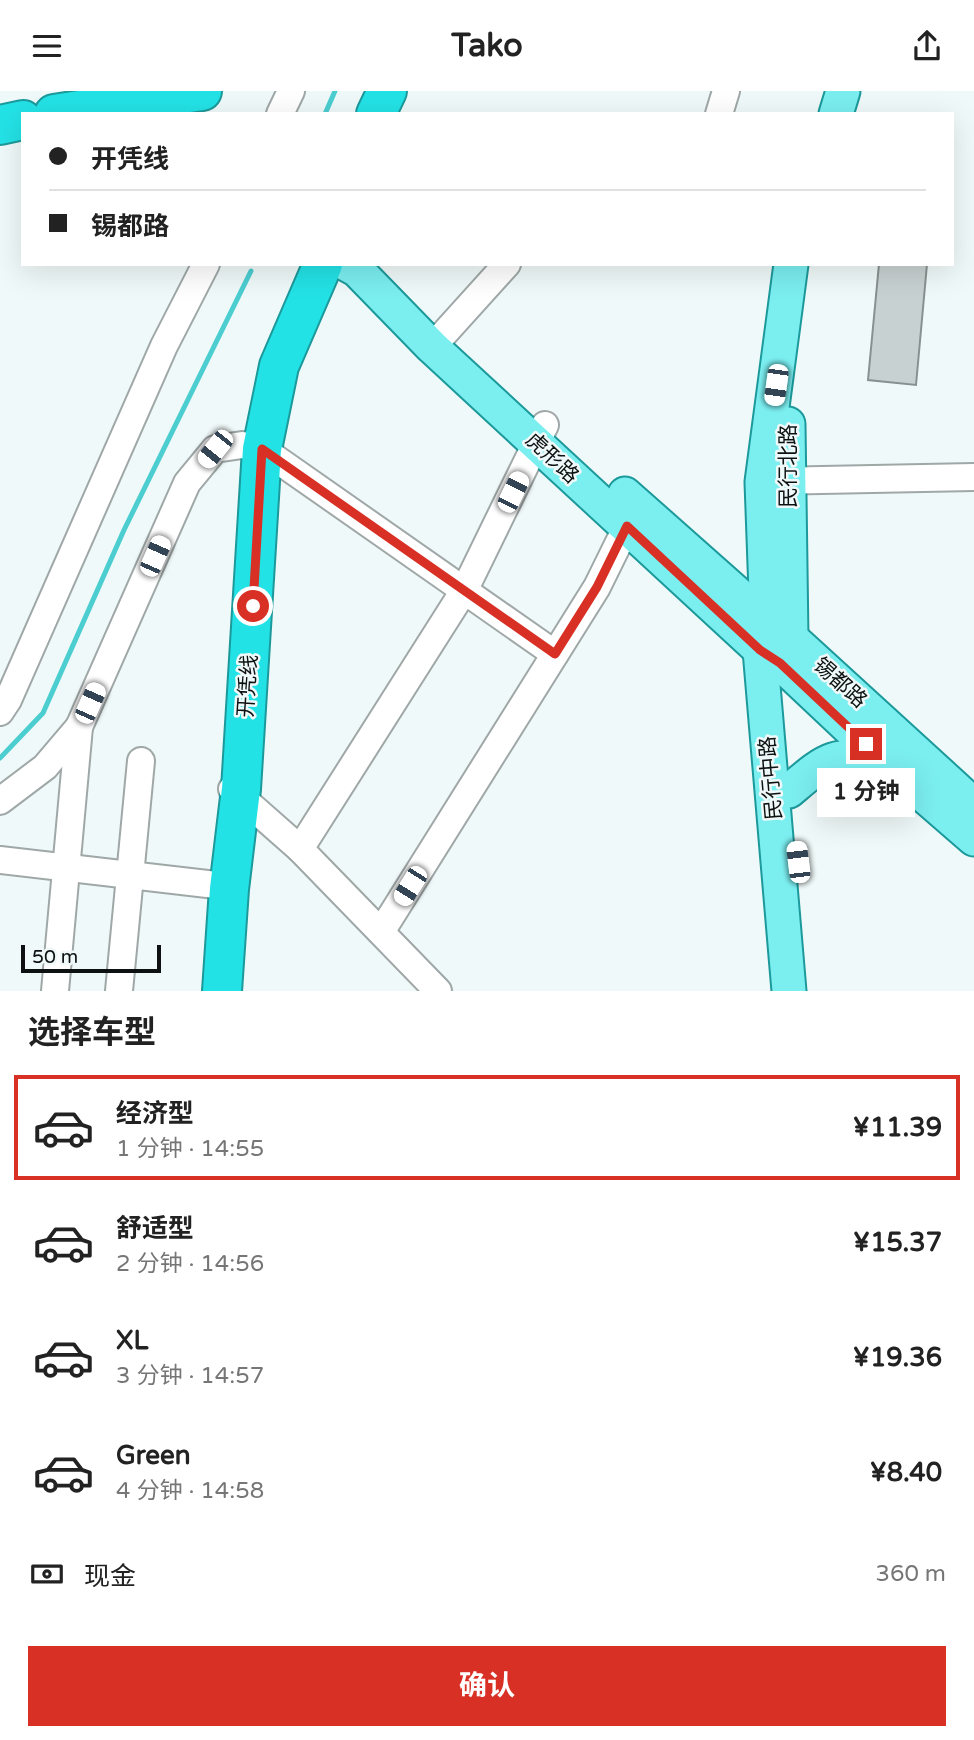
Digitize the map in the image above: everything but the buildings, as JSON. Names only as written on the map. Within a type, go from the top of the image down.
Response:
[{"type":"highway","points":[[66,112],[202,91]]},
{"type":"highway","points":[[377,112],[387,91]]},
{"type":"highway","points":[[0,125],[21,120]]},
{"type":"highway","name":"开凭线","points":[[222,991],[259,355],[297,266]]},
{"type":"highway","name":"开凭线","points":[[252,447],[279,366],[322,266]]},
{"type":"highway","name":"开凭线","points":[[209,991],[216,885],[234,791]]},
{"type":"main road","points":[[837,112],[843,91]]},
{"type":"main road","name":"虎形路","points":[[350,266],[437,340],[774,642]]},
{"type":"main road","name":"虎形路","points":[[379,266],[437,340]]},
{"type":"main road","name":"民行北路","points":[[774,642],[775,480],[791,266]]},
{"type":"main road","name":"锡都路","points":[[774,642],[883,760],[974,839]]},
{"type":"main road","name":"锡都路","points":[[774,642],[974,805]]},
{"type":"main road","name":"民行中路","points":[[774,642],[800,885],[800,991]]},
{"type":"main road","name":"民行中路","points":[[774,642],[789,991]]},
{"type":"main road","points":[[789,791],[830,759],[858,756],[883,760]]},
{"type":"street","points":[[281,112],[291,91]]},
{"type":"street","points":[[720,112],[726,91]]},
{"type":"street","points":[[0,712],[8,700],[164,346],[205,266]]},
{"type":"street","points":[[437,340],[505,266]]},
{"type":"street","points":[[300,849],[465,589],[541,434]]},
{"type":"street","points":[[0,801],[45,767],[79,727],[187,483],[215,449],[252,447],[465,589],[555,654]]},
{"type":"street","points":[[775,480],[974,477]]},
{"type":"street","points":[[381,932],[597,587],[631,515]]},
{"type":"street","points":[[55,991],[79,727]]},
{"type":"street","points":[[119,991],[141,761]]},
{"type":"street","points":[[234,791],[300,849],[438,991]]},
{"type":"street","points":[[0,860],[216,885]]},
{"type":"waterway","points":[[326,112],[335,91]]},
{"type":"waterway","points":[[0,758],[43,713],[124,530],[251,271]]},
{"type":"route","points":[[253,606],[262,449],[555,654],[597,587],[627,526],[866,744]]}]
